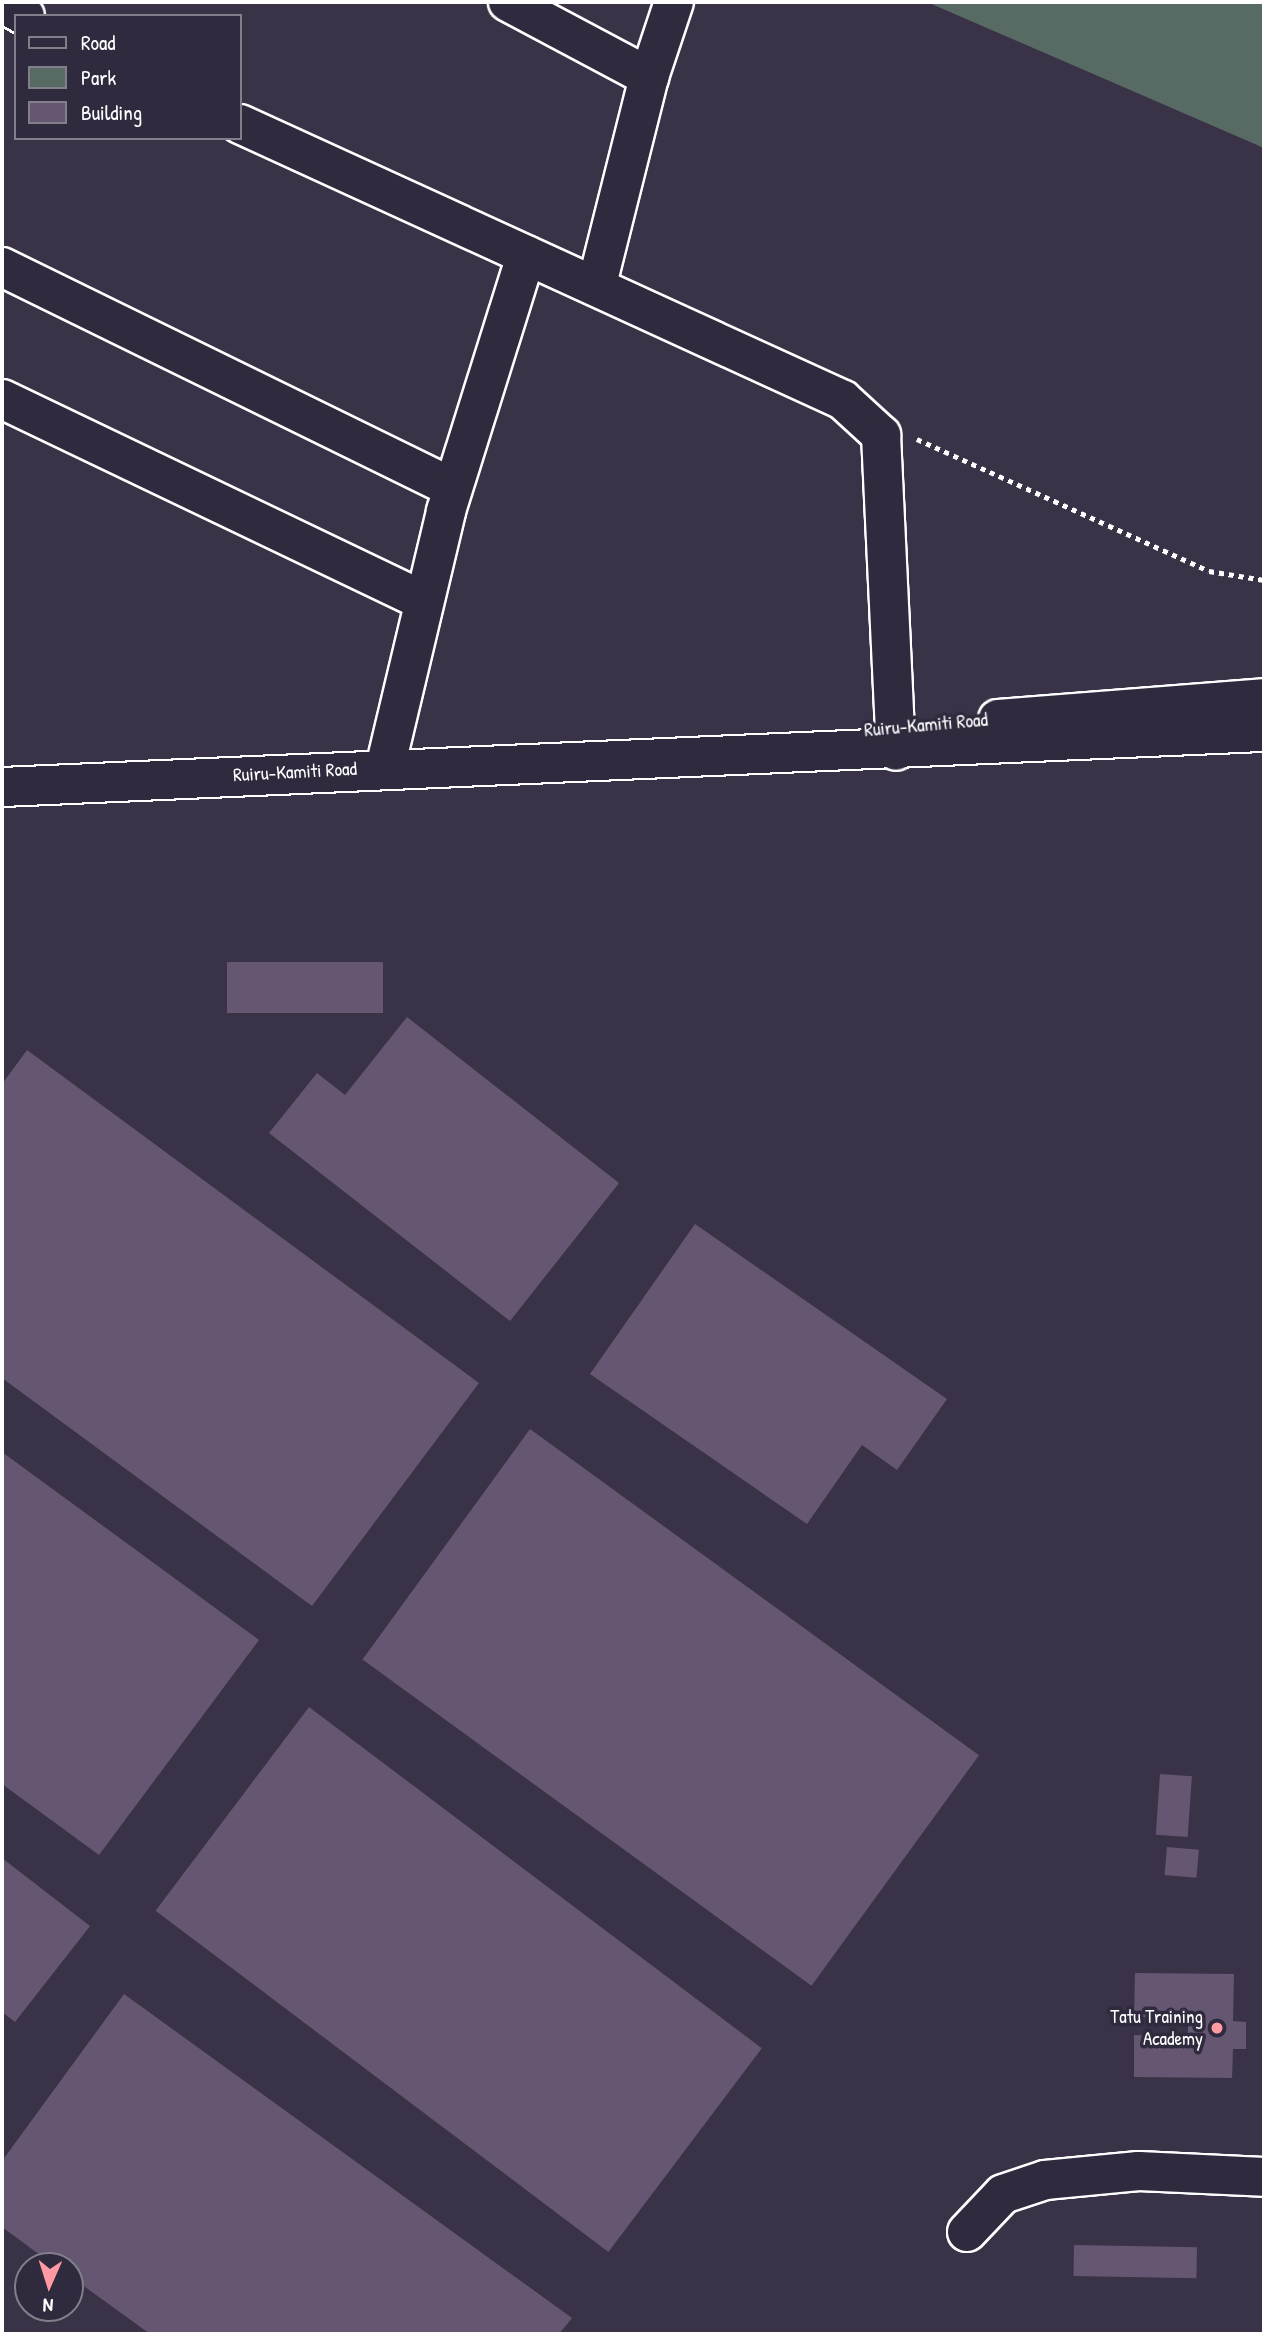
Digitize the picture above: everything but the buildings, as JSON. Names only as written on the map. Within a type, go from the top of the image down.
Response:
[{"type":"street","points":[[508,2],[649,77]]},
{"type":"street","points":[[597,284],[649,77],[674,2]]},
{"type":"street","points":[[2,3],[21,14]]},
{"type":"street","points":[[242,125],[526,255],[597,284],[842,400],[881,435],[896,740]]},
{"type":"street","points":[[385,768],[453,488],[526,255]]},
{"type":"street","points":[[2,267],[453,488]]},
{"type":"street","points":[[2,399],[424,601]]},
{"type":"street","name":"Ruiru-Kamiti Road","points":[[896,740],[1264,698]]},
{"type":"street","name":"Ruiru-Kamiti Road","points":[[2,787],[896,740],[1264,733]]},
{"type":"street","points":[[1226,734],[1264,756]]},
{"type":"street","points":[[967,2232],[1003,2194],[1045,2180],[1139,2171],[1264,2178]]},
{"type":"path","points":[[881,435],[940,446],[1209,571],[1264,580]]},
{"type":"green space","points":[[927,2],[1264,2],[1264,148]]},
{"type":"place","name":"Tatu Training Academy","points":[[1217,2028]]}]
